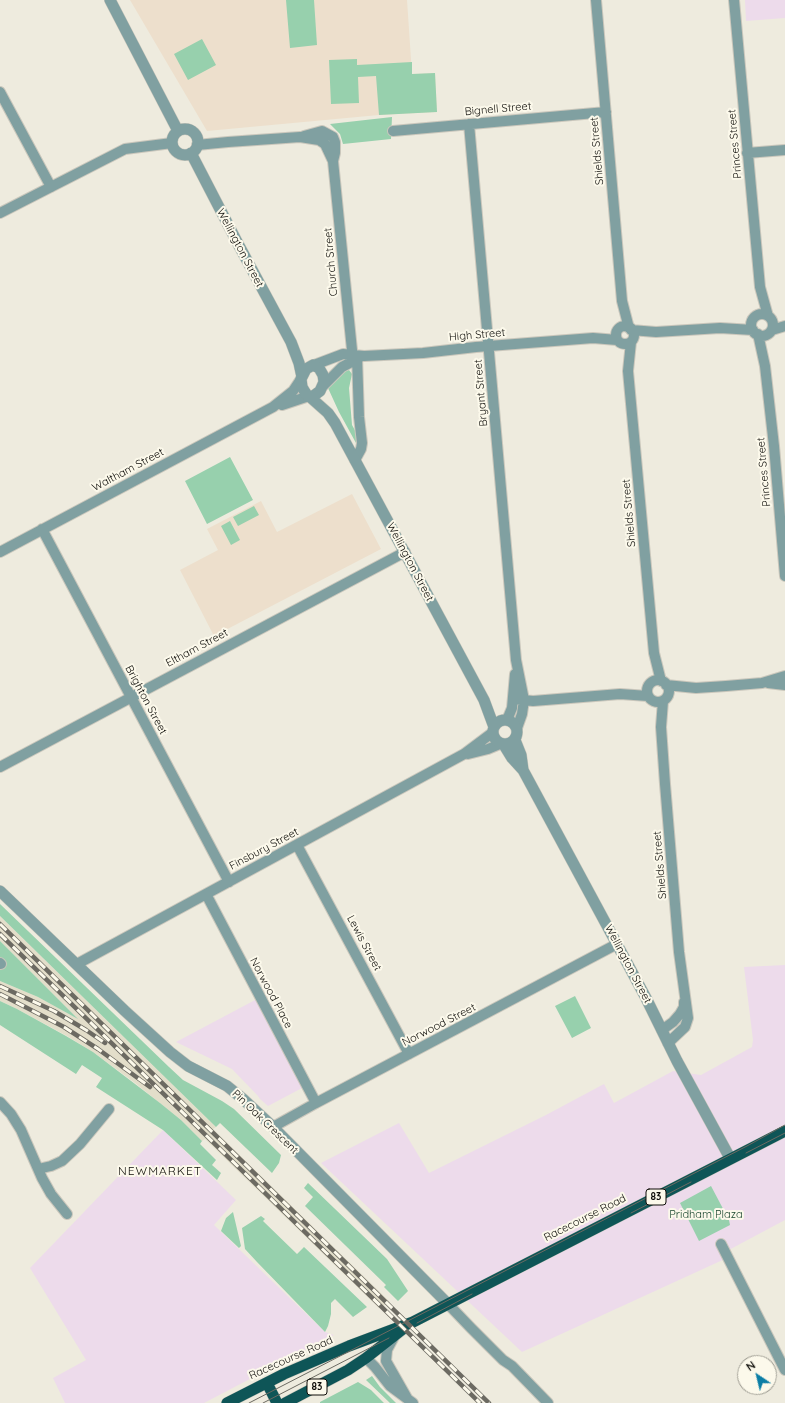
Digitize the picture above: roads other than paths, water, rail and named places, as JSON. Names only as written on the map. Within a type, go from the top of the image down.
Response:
[{"type":"highway","name":"Racecourse Road","points":[[770,1139],[785,1128]]},
{"type":"highway","name":"Racecourse Road","points":[[227,1403],[266,1383],[349,1346],[413,1322],[730,1158],[785,1132]]},
{"type":"highway","name":"Racecourse Road","points":[[285,1403],[339,1375],[366,1358],[413,1322]]},
{"type":"highway","points":[[266,1383],[277,1403]]},
{"type":"street","points":[[110,0],[178,131]]},
{"type":"street","name":"Shields Street","points":[[596,0],[622,301],[631,335],[628,371],[654,653],[650,684],[647,689],[658,698],[684,1000],[684,1007],[680,1014],[673,1022],[662,1030]]},
{"type":"street","name":"Princes Street","points":[[734,0],[760,287],[765,366],[774,446],[785,576]]},
{"type":"street","points":[[0,92],[51,186]]},
{"type":"street","name":"Bignell Street","points":[[393,131],[606,112]]},
{"type":"street","name":"Bryant Street","points":[[469,124],[516,660],[524,700],[522,714],[517,728]]},
{"type":"street","points":[[183,129],[191,131],[196,137],[194,149],[183,154],[175,150],[172,143],[174,136],[178,131],[183,129]]},
{"type":"street","name":"Church Street","points":[[194,149],[228,142],[300,137],[322,132],[328,140],[335,142],[333,161],[357,357],[359,417],[362,443],[361,449],[355,460]]},
{"type":"street","points":[[0,213],[125,149],[172,143]]},
{"type":"street","name":"Wellington Street","points":[[194,149],[236,240],[291,342],[299,363],[301,378]]},
{"type":"street","points":[[747,153],[785,150]]},
{"type":"street","name":"Shields Street","points":[[622,301],[618,336],[628,371]]},
{"type":"street","points":[[762,325],[785,320]]},
{"type":"street","points":[[631,335],[762,325],[785,326]]},
{"type":"street","points":[[624,326],[631,335],[625,345],[618,336],[624,326]]},
{"type":"street","name":"High Street","points":[[313,365],[327,361],[339,354],[357,357],[618,336]]},
{"type":"street","name":"Wellington Street","points":[[291,342],[301,355],[313,365]]},
{"type":"street","name":"High Street","points":[[323,387],[337,370],[357,357]]},
{"type":"street","points":[[313,365],[319,368],[323,375],[323,387],[315,396],[309,396],[303,390],[301,378],[306,369],[313,365]]},
{"type":"street","name":"Waltham Street","points":[[267,410],[290,394],[296,388],[301,378]]},
{"type":"street","name":"Wellington Street","points":[[323,387],[336,424]]},
{"type":"street","name":"Wellington Street","points":[[309,396],[328,413],[336,424],[484,700],[493,730]]},
{"type":"street","name":"Waltham Street","points":[[0,552],[267,410],[290,401],[309,396]]},
{"type":"street","name":"Brighton Street","points":[[42,529],[229,882]]},
{"type":"street","name":"Eltham Street","points":[[0,767],[405,552]]},
{"type":"street","name":"Shields Street","points":[[654,653],[664,683],[668,690],[658,698]]},
{"type":"street","name":"Bryant Street","points":[[505,720],[512,708],[514,699],[516,660]]},
{"type":"street","points":[[762,683],[785,677],[785,681]]},
{"type":"street","points":[[620,694],[658,680],[664,683],[696,688]]},
{"type":"street","points":[[514,699],[533,701],[620,694],[658,698],[696,688],[762,683],[785,685]]},
{"type":"street","name":"Wellington Street","points":[[484,700],[505,720]]},
{"type":"street","points":[[505,720],[513,723],[517,728],[517,734],[506,743],[495,739],[493,730],[500,721],[505,720]]},
{"type":"street","name":"Finsbury Street","points":[[76,964],[464,754],[493,730]]},
{"type":"street","name":"Wellington Street","points":[[506,743],[521,755],[523,770],[730,1158]]},
{"type":"street","name":"Finsbury Street","points":[[464,754],[488,749],[506,743]]},
{"type":"street","name":"Lewis Street","points":[[297,845],[409,1054]]},
{"type":"street","name":"Pin Oak Crescent","points":[[0,891],[170,1052],[188,1066],[227,1086],[243,1099],[273,1127],[448,1304]]},
{"type":"street","name":"Norwood Place","points":[[206,894],[316,1103]]},
{"type":"street","name":"Norwood Street","points":[[273,1127],[617,944]]},
{"type":"street","name":"Shields Street","points":[[668,1043],[683,1030],[687,1024],[688,1018],[684,1000]]},
{"type":"street","points":[[0,1102],[11,1114],[21,1130],[50,1194],[67,1214]]},
{"type":"street","points":[[38,1169],[51,1166],[62,1161],[80,1144],[109,1109]]},
{"type":"street","points":[[721,1244],[785,1370]]},
{"type":"street","points":[[448,1304],[548,1403]]},
{"type":"street","points":[[395,1335],[387,1350],[386,1361],[410,1400]]},
{"type":"street","points":[[366,1358],[390,1386],[410,1400]]},
{"type":"tram line","points":[[249,1403],[785,1125]]},
{"type":"tram line","points":[[746,1153],[785,1133]]},
{"type":"tram line","points":[[631,1213],[691,1182]]},
{"type":"tram line","points":[[417,1323],[472,1294]]},
{"type":"tram line","points":[[263,1403],[389,1338]]},
{"type":"railway","points":[[0,924],[489,1403]]},
{"type":"railway","points":[[0,934],[480,1403]]},
{"type":"railway","points":[[0,986],[54,1011],[105,1043]]},
{"type":"railway","points":[[0,994],[64,1027],[98,1049],[150,1087]]},
{"type":"district","name":"NEWMARKET","points":[[160,1171]]},
{"type":"park label","name":"Pridham Plaza","points":[[706,1215]]}]
